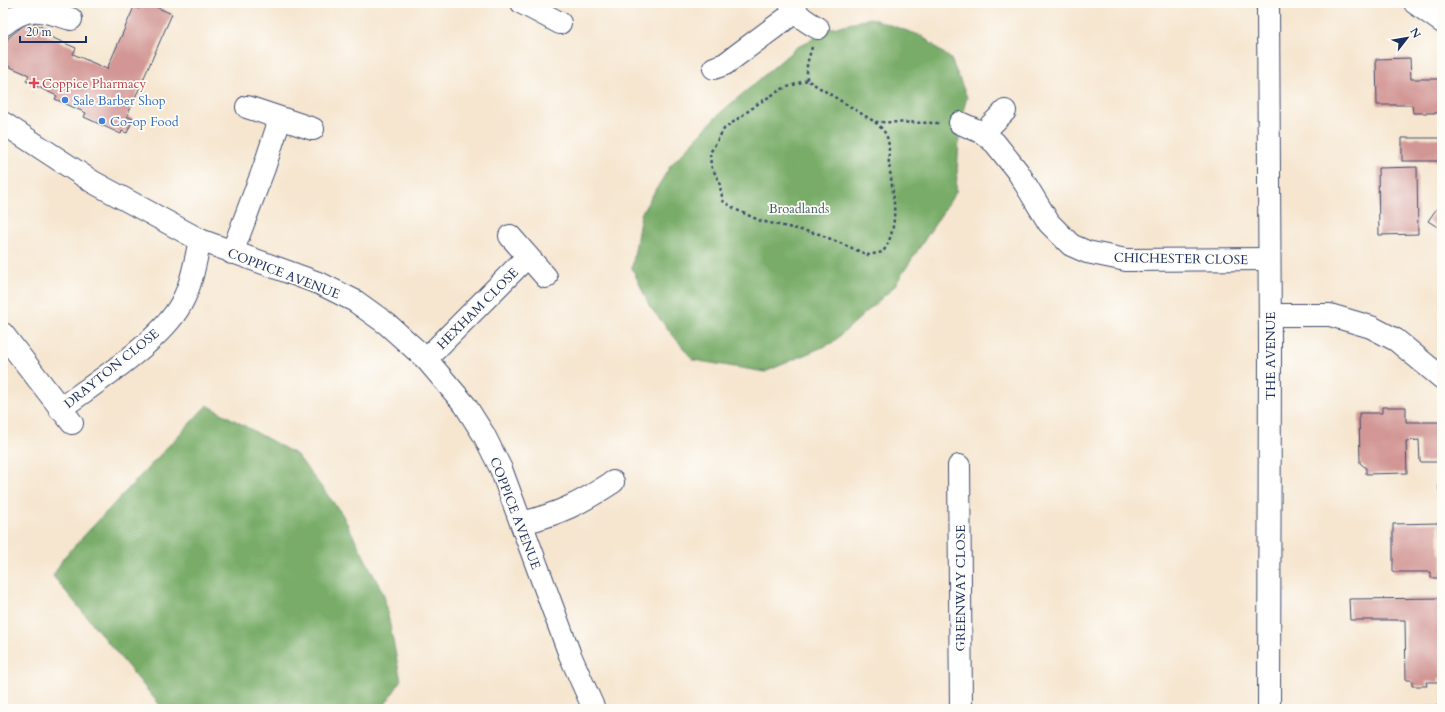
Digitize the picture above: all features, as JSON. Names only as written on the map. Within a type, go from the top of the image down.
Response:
[{"type":"street","points":[[522,3],[560,23]]},
{"type":"street","name":"THE AVENUE","points":[[1268,3],[1268,259],[1270,316],[1269,709]]},
{"type":"street","points":[[1415,3],[1442,22]]},
{"type":"street","points":[[714,68],[725,64],[793,8],[805,20],[818,28]]},
{"type":"street","points":[[3,25],[15,15],[30,10],[48,12],[71,19]]},
{"type":"street","points":[[247,107],[313,129]]},
{"type":"street","points":[[983,133],[1005,110]]},
{"type":"street","points":[[232,253],[264,168],[280,119]]},
{"type":"street","name":"COPPICE AVENUE","points":[[3,123],[94,182],[200,240],[232,253],[321,284],[355,301],[387,324],[426,358],[465,405],[484,435],[501,469],[570,655],[594,709]]},
{"type":"street","name":"CHICHESTER CLOSE","points":[[960,123],[983,133],[1008,157],[1031,192],[1040,211],[1056,231],[1072,245],[1087,252],[1126,260],[1268,259]]},
{"type":"street","name":"HEXHAM CLOSE","points":[[510,236],[546,277]]},
{"type":"street","name":"DRAYTON CLOSE","points":[[3,334],[66,416],[168,322],[181,305],[191,281],[200,240]]},
{"type":"street","name":"HEXHAM CLOSE","points":[[426,358],[527,257]]},
{"type":"street","points":[[1270,316],[1330,315],[1371,326],[1396,340],[1442,378]]},
{"type":"street","name":"GREENWAY CLOSE","points":[[959,466],[960,709]]},
{"type":"street","points":[[522,523],[552,516],[573,507],[613,482]]},
{"type":"path","points":[[807,80],[808,64],[818,28]]},
{"type":"path","points":[[807,80],[875,122],[885,133],[889,146],[889,162],[896,207],[892,229],[883,252],[868,255],[819,234],[761,220],[737,210],[724,202],[719,181],[711,166],[710,153],[724,129],[776,93],[807,80]]},
{"type":"path","points":[[875,122],[960,123]]},
{"type":"green space","name":"Broadlands","points":[[870,18],[922,36],[951,59],[967,97],[960,123],[956,192],[893,288],[832,343],[765,372],[693,360],[650,307],[632,268],[641,214],[671,165],[719,114],[796,48],[829,29]]},
{"type":"green space","points":[[207,405],[297,455],[342,514],[384,595],[401,681],[382,709],[163,709],[53,576],[64,557]]},
{"type":"building","points":[[3,3],[15,3],[3,12]]},
{"type":"building","points":[[141,3],[147,3],[172,14],[127,116],[133,119],[127,133],[122,131],[121,134],[84,117],[86,113],[55,99],[57,96],[26,81],[29,75],[3,64],[3,49],[8,38],[29,21],[48,30],[46,35],[76,48],[73,54],[107,69],[134,7],[139,9]]},
{"type":"building","points":[[1410,58],[1411,79],[1442,79],[1442,113],[1413,113],[1412,105],[1377,105],[1376,59]]},
{"type":"building","points":[[1402,138],[1442,138],[1442,161],[1402,161]]},
{"type":"building","points":[[1417,167],[1418,234],[1379,235],[1378,168]]},
{"type":"building","points":[[1442,201],[1442,230],[1428,221]]},
{"type":"building","points":[[1382,407],[1406,407],[1406,422],[1442,422],[1442,462],[1420,462],[1419,440],[1406,441],[1407,473],[1366,474],[1366,468],[1360,463],[1359,413],[1382,413]]},
{"type":"building","points":[[1438,465],[1442,465],[1442,490],[1439,491]]},
{"type":"building","points":[[1438,523],[1439,554],[1442,554],[1442,578],[1431,578],[1431,572],[1393,572],[1393,524]]},
{"type":"building","points":[[1442,598],[1442,678],[1439,678],[1439,682],[1426,682],[1427,686],[1412,686],[1412,680],[1406,680],[1405,620],[1350,620],[1349,599]]},
{"type":"building","points":[[1364,706],[1380,706],[1380,709],[1364,709]]},
{"type":"building","points":[[1424,706],[1442,706],[1442,709],[1424,709]]},
{"type":"place","name":"Coppice Pharmacy","points":[[34,83]]},
{"type":"place","name":"Sale Barber Shop","points":[[65,100]]},
{"type":"place","name":"Co-op Food","points":[[102,121]]}]
